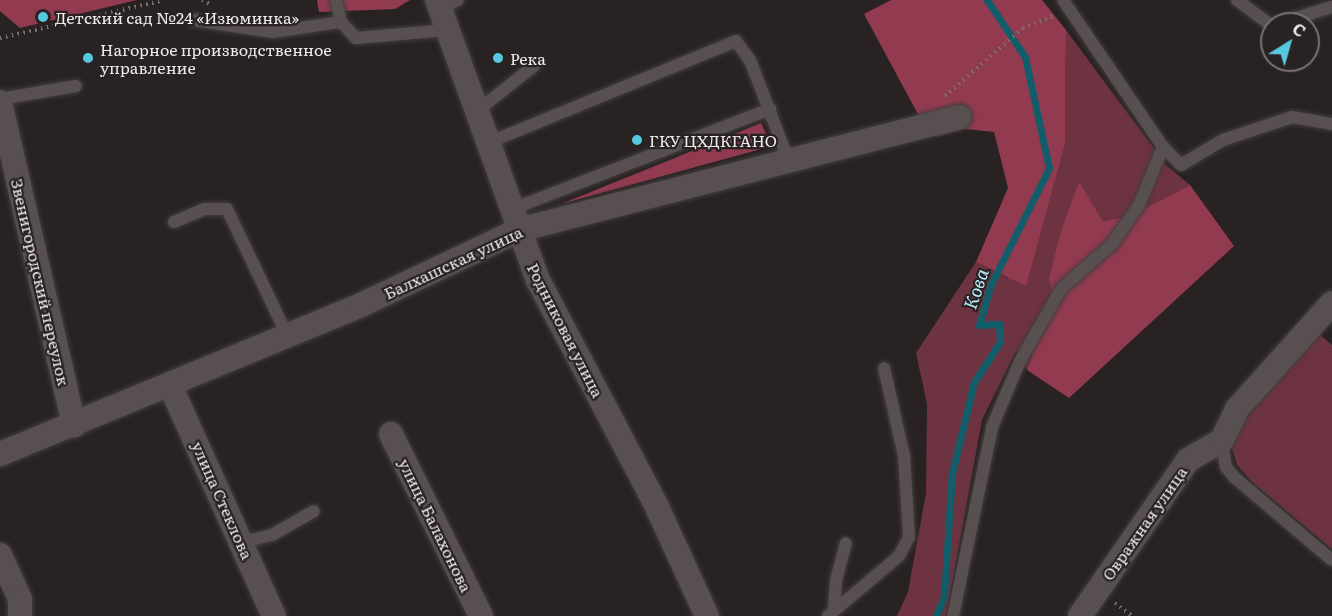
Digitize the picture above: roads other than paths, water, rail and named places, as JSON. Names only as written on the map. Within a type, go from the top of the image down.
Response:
[{"type":"street","name":"Родниковая улица","points":[[446,10],[478,110],[538,280],[657,507],[707,616]]},
{"type":"street","name":"Звенигородский переулок","points":[[0,100],[9,176],[74,426]]},
{"type":"street","name":"Балхашская улица","points":[[0,454],[74,426],[361,305],[517,219],[788,159],[960,117]]},
{"type":"street","points":[[1222,440],[1237,409],[1332,303]]},
{"type":"street","name":"улица Стеклова","points":[[170,385],[274,616]]},
{"type":"street","name":"улица Балахонова","points":[[391,434],[481,616]]},
{"type":"street","name":"Овражная улица","points":[[1080,616],[1188,460],[1222,440]]},
{"type":"street","points":[[0,555],[20,599],[20,616]]},
{"type":"lane","points":[[336,0],[341,22],[356,38],[446,10]]},
{"type":"lane","points":[[1063,0],[1163,147],[1181,165],[1223,140],[1283,119],[1292,117],[1332,124]]},
{"type":"lane","points":[[1237,0],[1260,17]]},
{"type":"lane","points":[[1316,12],[1332,7]]},
{"type":"lane","points":[[194,20],[273,32],[341,22]]},
{"type":"lane","points":[[490,142],[736,41],[750,60],[788,159]]},
{"type":"lane","points":[[478,110],[534,66]]},
{"type":"lane","points":[[0,100],[76,86]]},
{"type":"lane","points":[[517,219],[770,109]]},
{"type":"lane","points":[[953,616],[992,427],[1020,361],[1061,289],[1112,244],[1139,205],[1163,147]]},
{"type":"lane","points":[[174,222],[204,209],[227,209],[287,335]]},
{"type":"lane","points":[[831,612],[899,556],[909,537],[904,456],[884,368]]},
{"type":"lane","points":[[1222,440],[1226,467],[1234,477],[1332,560]]},
{"type":"lane","points":[[242,542],[272,536],[314,512]]},
{"type":"lane","points":[[831,612],[836,580],[846,543]]},
{"type":"waterway","name":"Кова","points":[[936,616],[944,596],[952,473],[974,382],[1000,342],[999,324],[979,325],[991,284],[1049,168],[1025,57],[987,0]]},
{"type":"place","name":"Детский сад №24 «Изюминка»","points":[[43,17]]},
{"type":"place","name":"Нагорное производственное управление","points":[[88,58]]},
{"type":"place","name":"Река","points":[[498,58]]},
{"type":"place","name":"ГКУ ЦХДКГАНО","points":[[637,140]]}]
